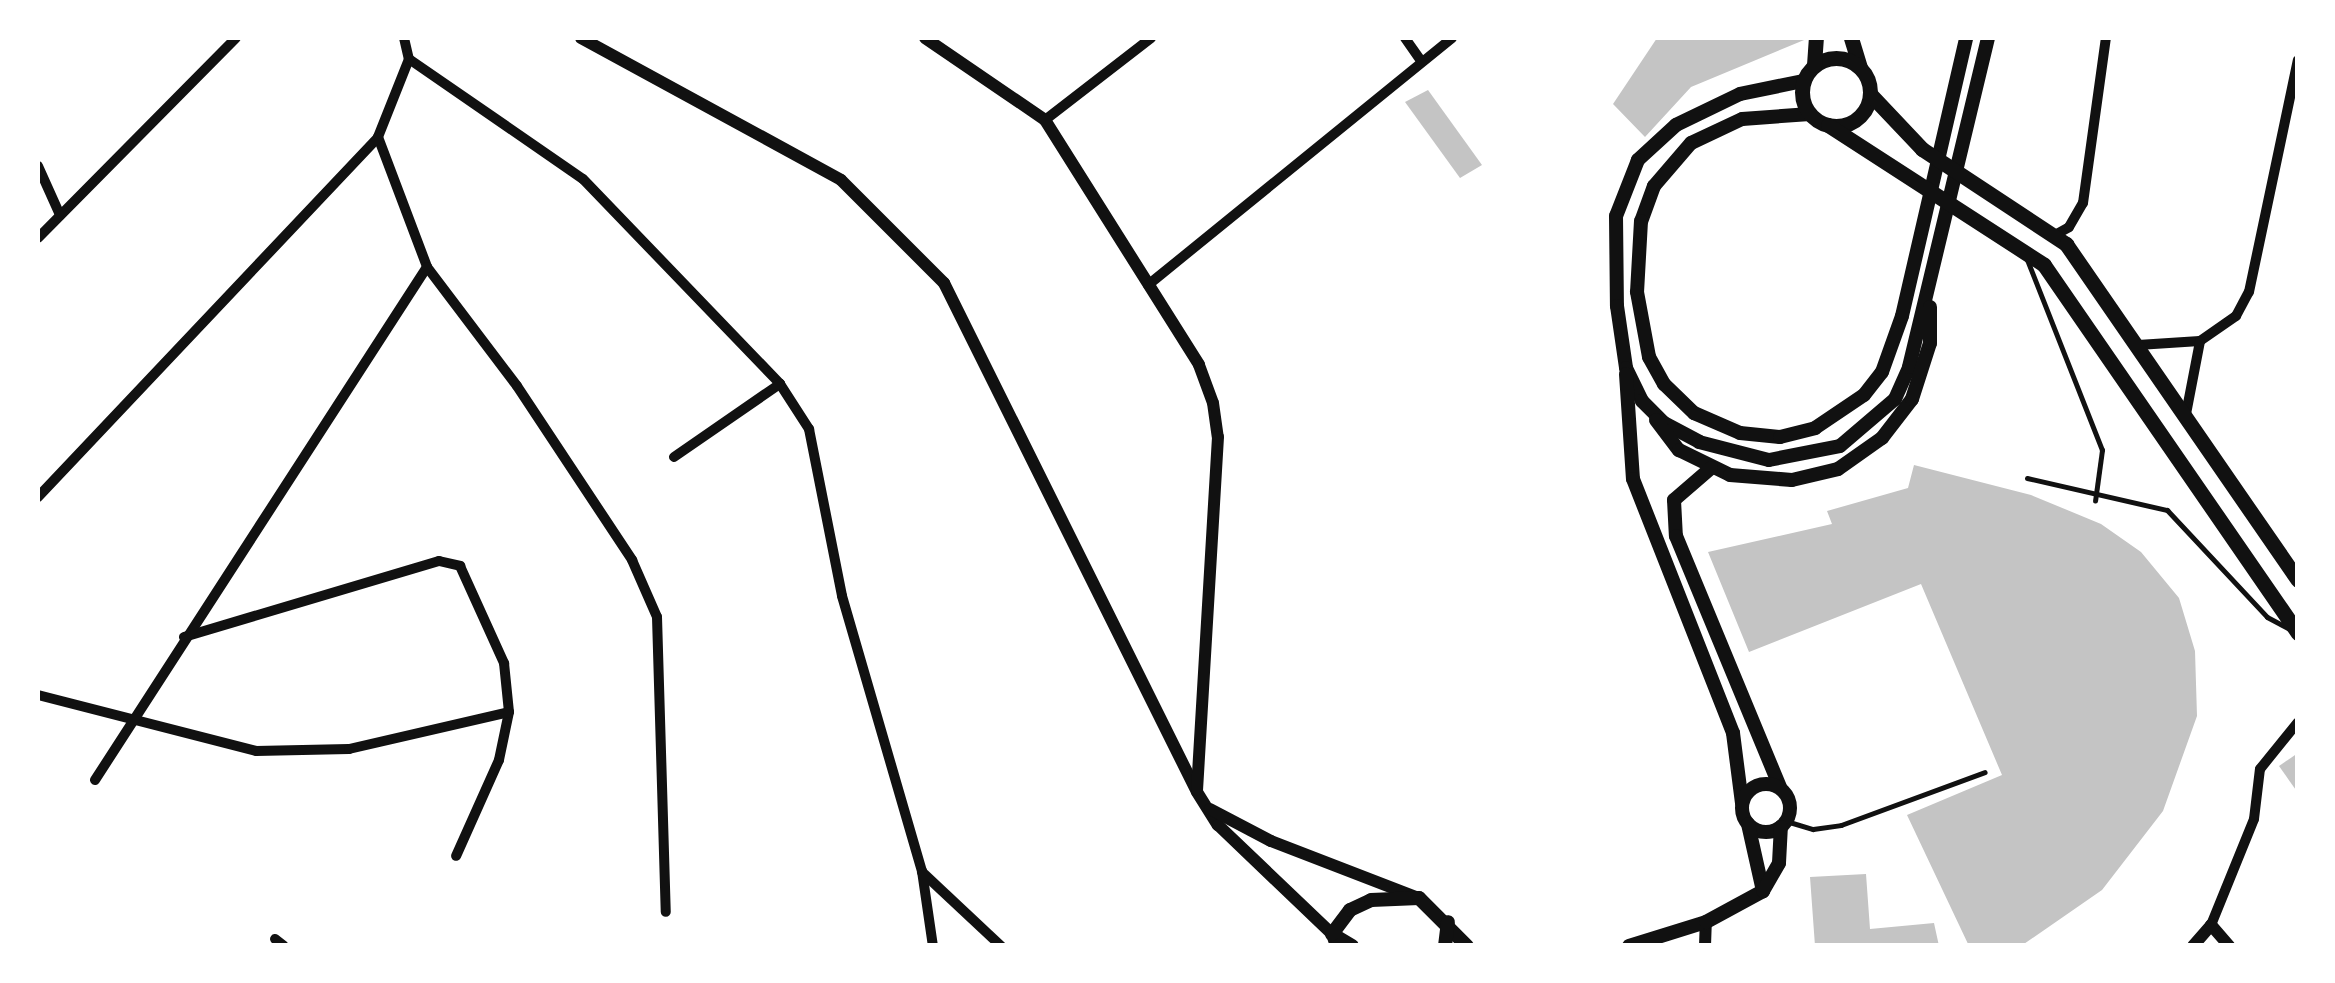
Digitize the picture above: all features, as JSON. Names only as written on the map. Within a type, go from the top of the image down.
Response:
[{"type":"main road","points":[[1810,114],[1804,81],[1814,65],[1816,38]]},
{"type":"main road","points":[[1850,38],[1870,94],[1922,149],[2075,254],[2298,580]]},
{"type":"main road","points":[[1966,38],[1954,92],[1918,249],[1891,356],[1864,395],[1825,423],[1780,437],[1740,433],[1694,413],[1664,384],[1644,343],[1636,274],[1641,222],[1654,186],[1668,164],[1716,128],[1769,114],[1810,114],[1828,125],[2026,250],[2054,277],[2298,633]]},
{"type":"main road","points":[[1652,413],[1700,442],[1744,456],[1796,458],[1840,446],[1894,399],[1931,281],[1988,38]]},
{"type":"main road","points":[[1814,65],[1843,58],[1860,68]]},
{"type":"main road","points":[[1763,892],[1742,803],[1733,734],[1633,478],[1626,368],[1617,306],[1616,216],[1638,160],[1676,125],[1716,104],[1804,81]]},
{"type":"main road","points":[[1828,125],[1856,119],[1870,94]]},
{"type":"main road","points":[[1626,368],[1669,442],[1711,468],[1792,480],[1838,469],[1878,442],[1923,374],[1931,281]]},
{"type":"main road","points":[[1629,946],[1706,922],[1763,892],[1779,863],[1790,807],[1676,536],[1674,500],[1711,468]]},
{"type":"main road","points":[[1742,803],[1756,785],[1780,787]]},
{"type":"main road","points":[[1748,824],[1768,832],[1784,824]]},
{"type":"main road","points":[[1352,946],[1334,940],[1350,910],[1371,900],[1419,898],[1448,922],[1467,946]]},
{"type":"main road","points":[[1445,946],[1448,922]]},
{"type":"street","points":[[38,238],[236,38]]},
{"type":"street","points":[[38,497],[378,138],[408,59],[404,38]]},
{"type":"street","points":[[581,38],[841,180],[944,284],[1198,792],[1208,808],[1334,940]]},
{"type":"street","points":[[925,38],[1044,120],[1199,365],[1218,438],[1198,792]]},
{"type":"street","points":[[1044,120],[1151,38]]},
{"type":"street","points":[[1405,38],[1421,61]]},
{"type":"street","points":[[1148,285],[1452,38]]},
{"type":"street","points":[[2053,236],[2069,227],[2083,203],[2106,38]]},
{"type":"street","points":[[408,59],[584,179],[780,384],[809,429],[842,596],[922,871],[933,946]]},
{"type":"street","points":[[2138,345],[2200,342],[2236,316],[2249,292],[2298,60]]},
{"type":"street","points":[[378,138],[427,266],[517,386],[632,560],[658,617],[666,912]]},
{"type":"street","points":[[38,166],[60,214]]},
{"type":"street","points":[[95,780],[427,266]]},
{"type":"street","points":[[2186,414],[2200,342]]},
{"type":"street","points":[[674,457],[780,384]]},
{"type":"street","points":[[184,638],[439,561],[460,566],[485,612],[504,663],[509,712],[499,760],[456,856]]},
{"type":"street","points":[[38,695],[256,751],[349,749],[509,712]]},
{"type":"street","points":[[2193,946],[2211,925],[2254,819],[2260,768],[2298,722]]},
{"type":"street","points":[[1208,808],[1271,841],[1419,898]]},
{"type":"street","points":[[922,871],[1001,946]]},
{"type":"street","points":[[1704,946],[1706,922]]},
{"type":"street","points":[[2211,925],[2229,946]]},
{"type":"lane","points":[[2026,250],[2028,272],[2102,450],[2095,501]]},
{"type":"lane","points":[[2027,478],[2166,510],[2267,617],[2298,633]]},
{"type":"lane","points":[[1784,824],[1813,830],[1841,825],[1985,772]]},
{"type":"building","points":[[1657,38],[1809,38],[1691,87],[1645,137],[1613,104]]},
{"type":"building","points":[[1428,90],[1482,165],[1460,178],[1405,102]]},
{"type":"building","points":[[1914,465],[2031,495],[2101,524],[2141,552],[2179,598],[2195,651],[2197,716],[2163,811],[2102,890],[2021,946],[1969,946],[1907,815],[2002,775],[1921,584],[1749,652],[1708,552],[1832,524],[1827,511],[1908,488]]},
{"type":"building","points":[[2298,753],[2298,793],[2279,766]]},
{"type":"building","points":[[1866,874],[1870,929],[1934,923],[1939,946],[1815,946],[1810,877]]}]
